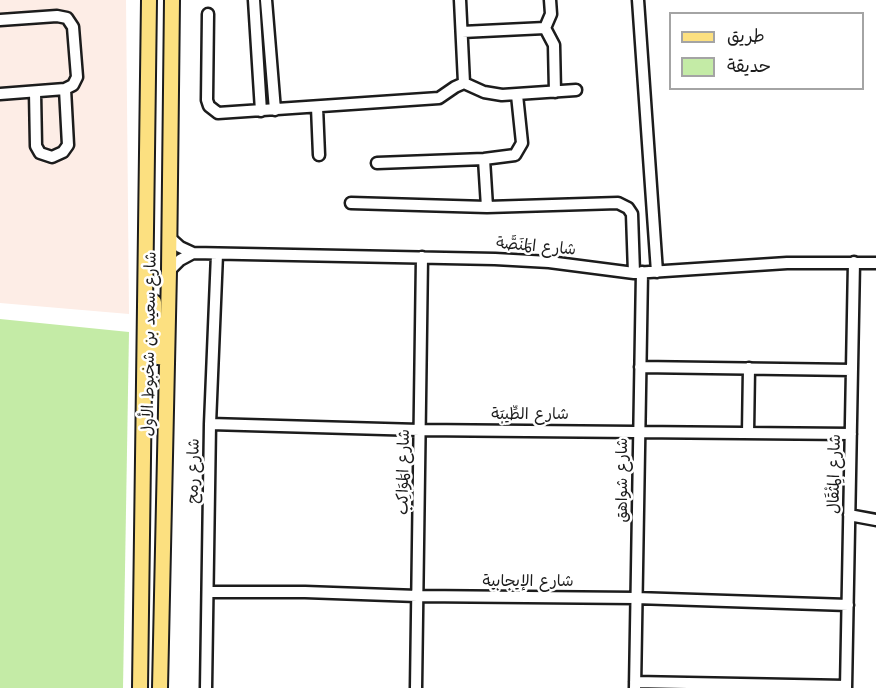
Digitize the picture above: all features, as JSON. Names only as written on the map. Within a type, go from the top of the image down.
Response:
[{"type":"main road","name":"شارع سعيد بن شخبوط الأول","points":[[140,688],[149,0]]},
{"type":"main road","name":"شارع سعيد بن شخبوط الأول","points":[[160,688],[172,0]]},
{"type":"main road","points":[[149,40],[158,40],[161,45],[161,87],[169,103]]},
{"type":"main road","points":[[145,275],[154,294],[154,352],[161,358],[167,358]]},
{"type":"street","points":[[254,0],[261,111]]},
{"type":"street","points":[[266,0],[275,110]]},
{"type":"street","points":[[460,0],[464,83]]},
{"type":"street","points":[[545,28],[552,14],[550,0]]},
{"type":"street","points":[[638,0],[657,272]]},
{"type":"street","points":[[208,14],[209,106],[213,111],[224,114],[439,98],[464,83],[494,94],[517,95],[576,90]]},
{"type":"street","points":[[0,20],[63,16],[71,22],[73,27],[77,77],[73,85],[65,89],[0,94]]},
{"type":"street","points":[[462,32],[545,28]]},
{"type":"street","points":[[545,28],[554,45],[555,92]]},
{"type":"street","points":[[34,92],[36,146],[40,153],[52,157],[60,155],[68,145],[65,89]]},
{"type":"street","points":[[377,163],[511,157],[519,152],[522,143],[517,95]]},
{"type":"street","points":[[316,107],[319,155]]},
{"type":"street","points":[[484,159],[487,207]]},
{"type":"street","name":"شارع شواهق","points":[[351,203],[487,207],[618,203],[632,214],[638,273],[640,367],[635,685]]},
{"type":"street","points":[[169,237],[180,247],[193,253]]},
{"type":"street","points":[[169,271],[180,260],[193,253]]},
{"type":"street","name":"شارع المَنَصَّة","points":[[193,253],[549,262],[638,273],[788,263],[876,263]]},
{"type":"street","name":"شارع رمح","points":[[206,688],[210,424],[217,254]]},
{"type":"street","name":"شارع المَوَاكِب","points":[[416,688],[422,257]]},
{"type":"street","name":"شارع المِثْقَال","points":[[635,685],[846,687],[854,262]]},
{"type":"street","points":[[640,367],[852,370]]},
{"type":"street","points":[[748,433],[749,369]]},
{"type":"street","name":"شارع الطِّيبَة","points":[[210,424],[419,430],[851,434]]},
{"type":"street","points":[[849,515],[876,520]]},
{"type":"street","name":"شارع الإيجابية","points":[[208,592],[305,592],[417,597],[636,598],[848,605]]},
{"type":"shaded area","points":[[0,0],[126,0],[129,314],[0,303]]},
{"type":"green space","points":[[0,319],[129,332],[123,688],[0,688]]}]
